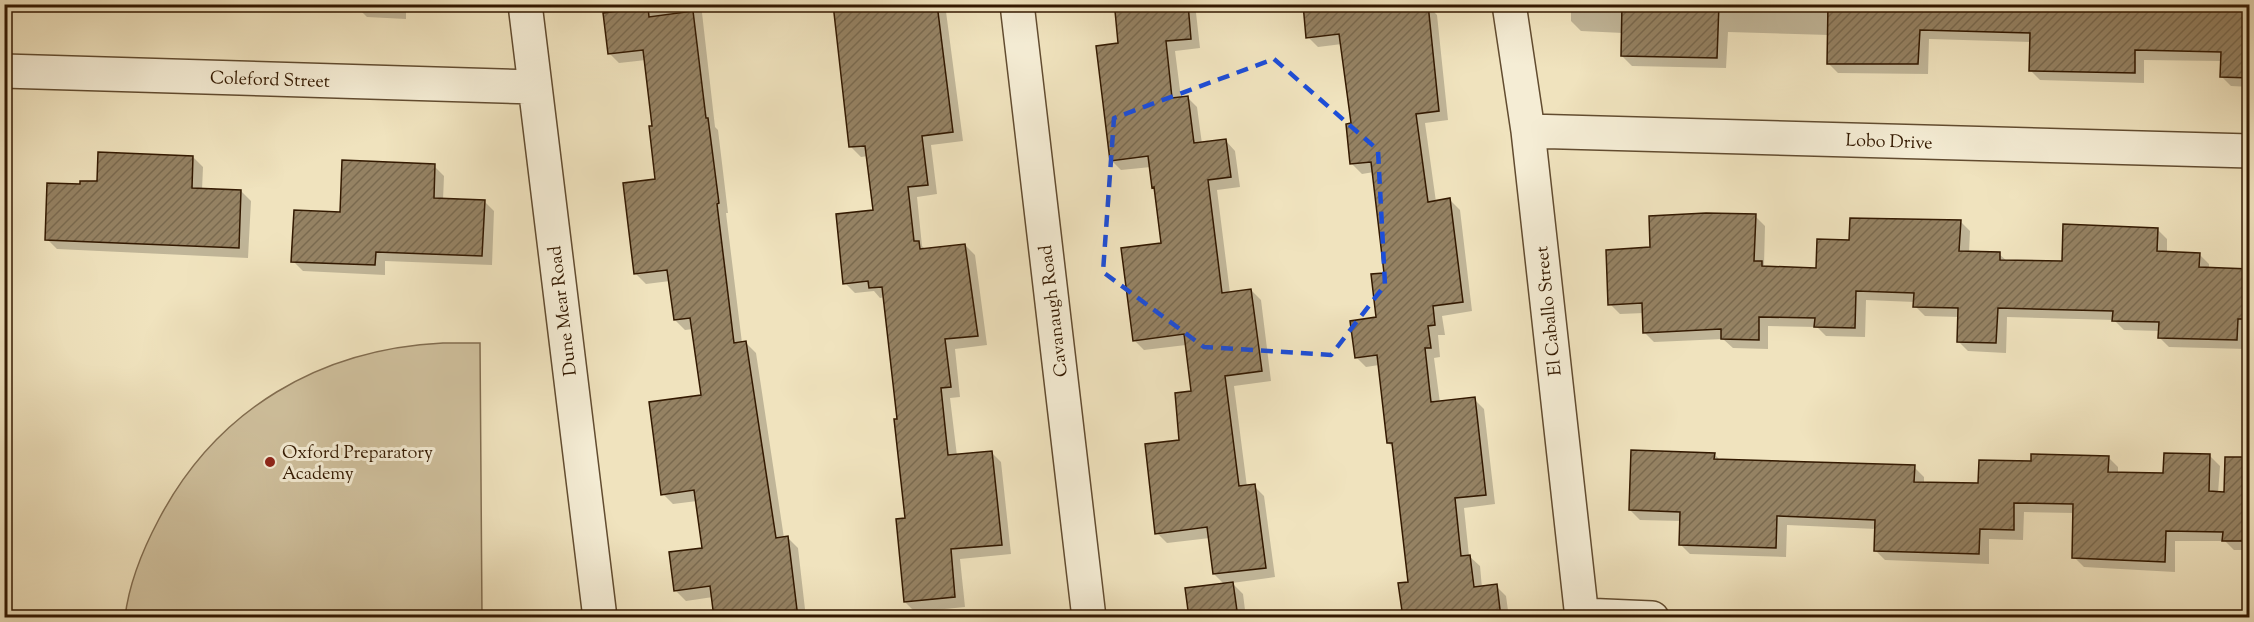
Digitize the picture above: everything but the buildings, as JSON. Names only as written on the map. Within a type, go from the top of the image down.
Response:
[{"type":"street","name":"Dune Mear Road","points":[[525,4],[600,618]]},
{"type":"street","name":"Cavanaugh Road","points":[[1017,4],[1089,618]]},
{"type":"street","name":"El Caballo Street","points":[[1509,4],[1528,131],[1582,616]]},
{"type":"street","name":"Coleford Street","points":[[4,71],[535,87]]},
{"type":"street","name":"Lobo Drive","points":[[1528,131],[2250,151]]},
{"type":"street","points":[[1582,616],[1652,618]]},
{"type":"highlighted area","points":[[1274,59],[1378,150],[1385,285],[1331,355],[1204,347],[1103,272],[1114,118]]},
{"type":"shaded area","points":[[443,343],[480,343],[482,617],[125,617],[138,566],[159,519],[183,480],[211,446],[242,417],[277,392],[314,372],[355,358],[398,348]]},
{"type":"place","name":"Oxford Preparatory Academy","points":[[270,462]]}]
